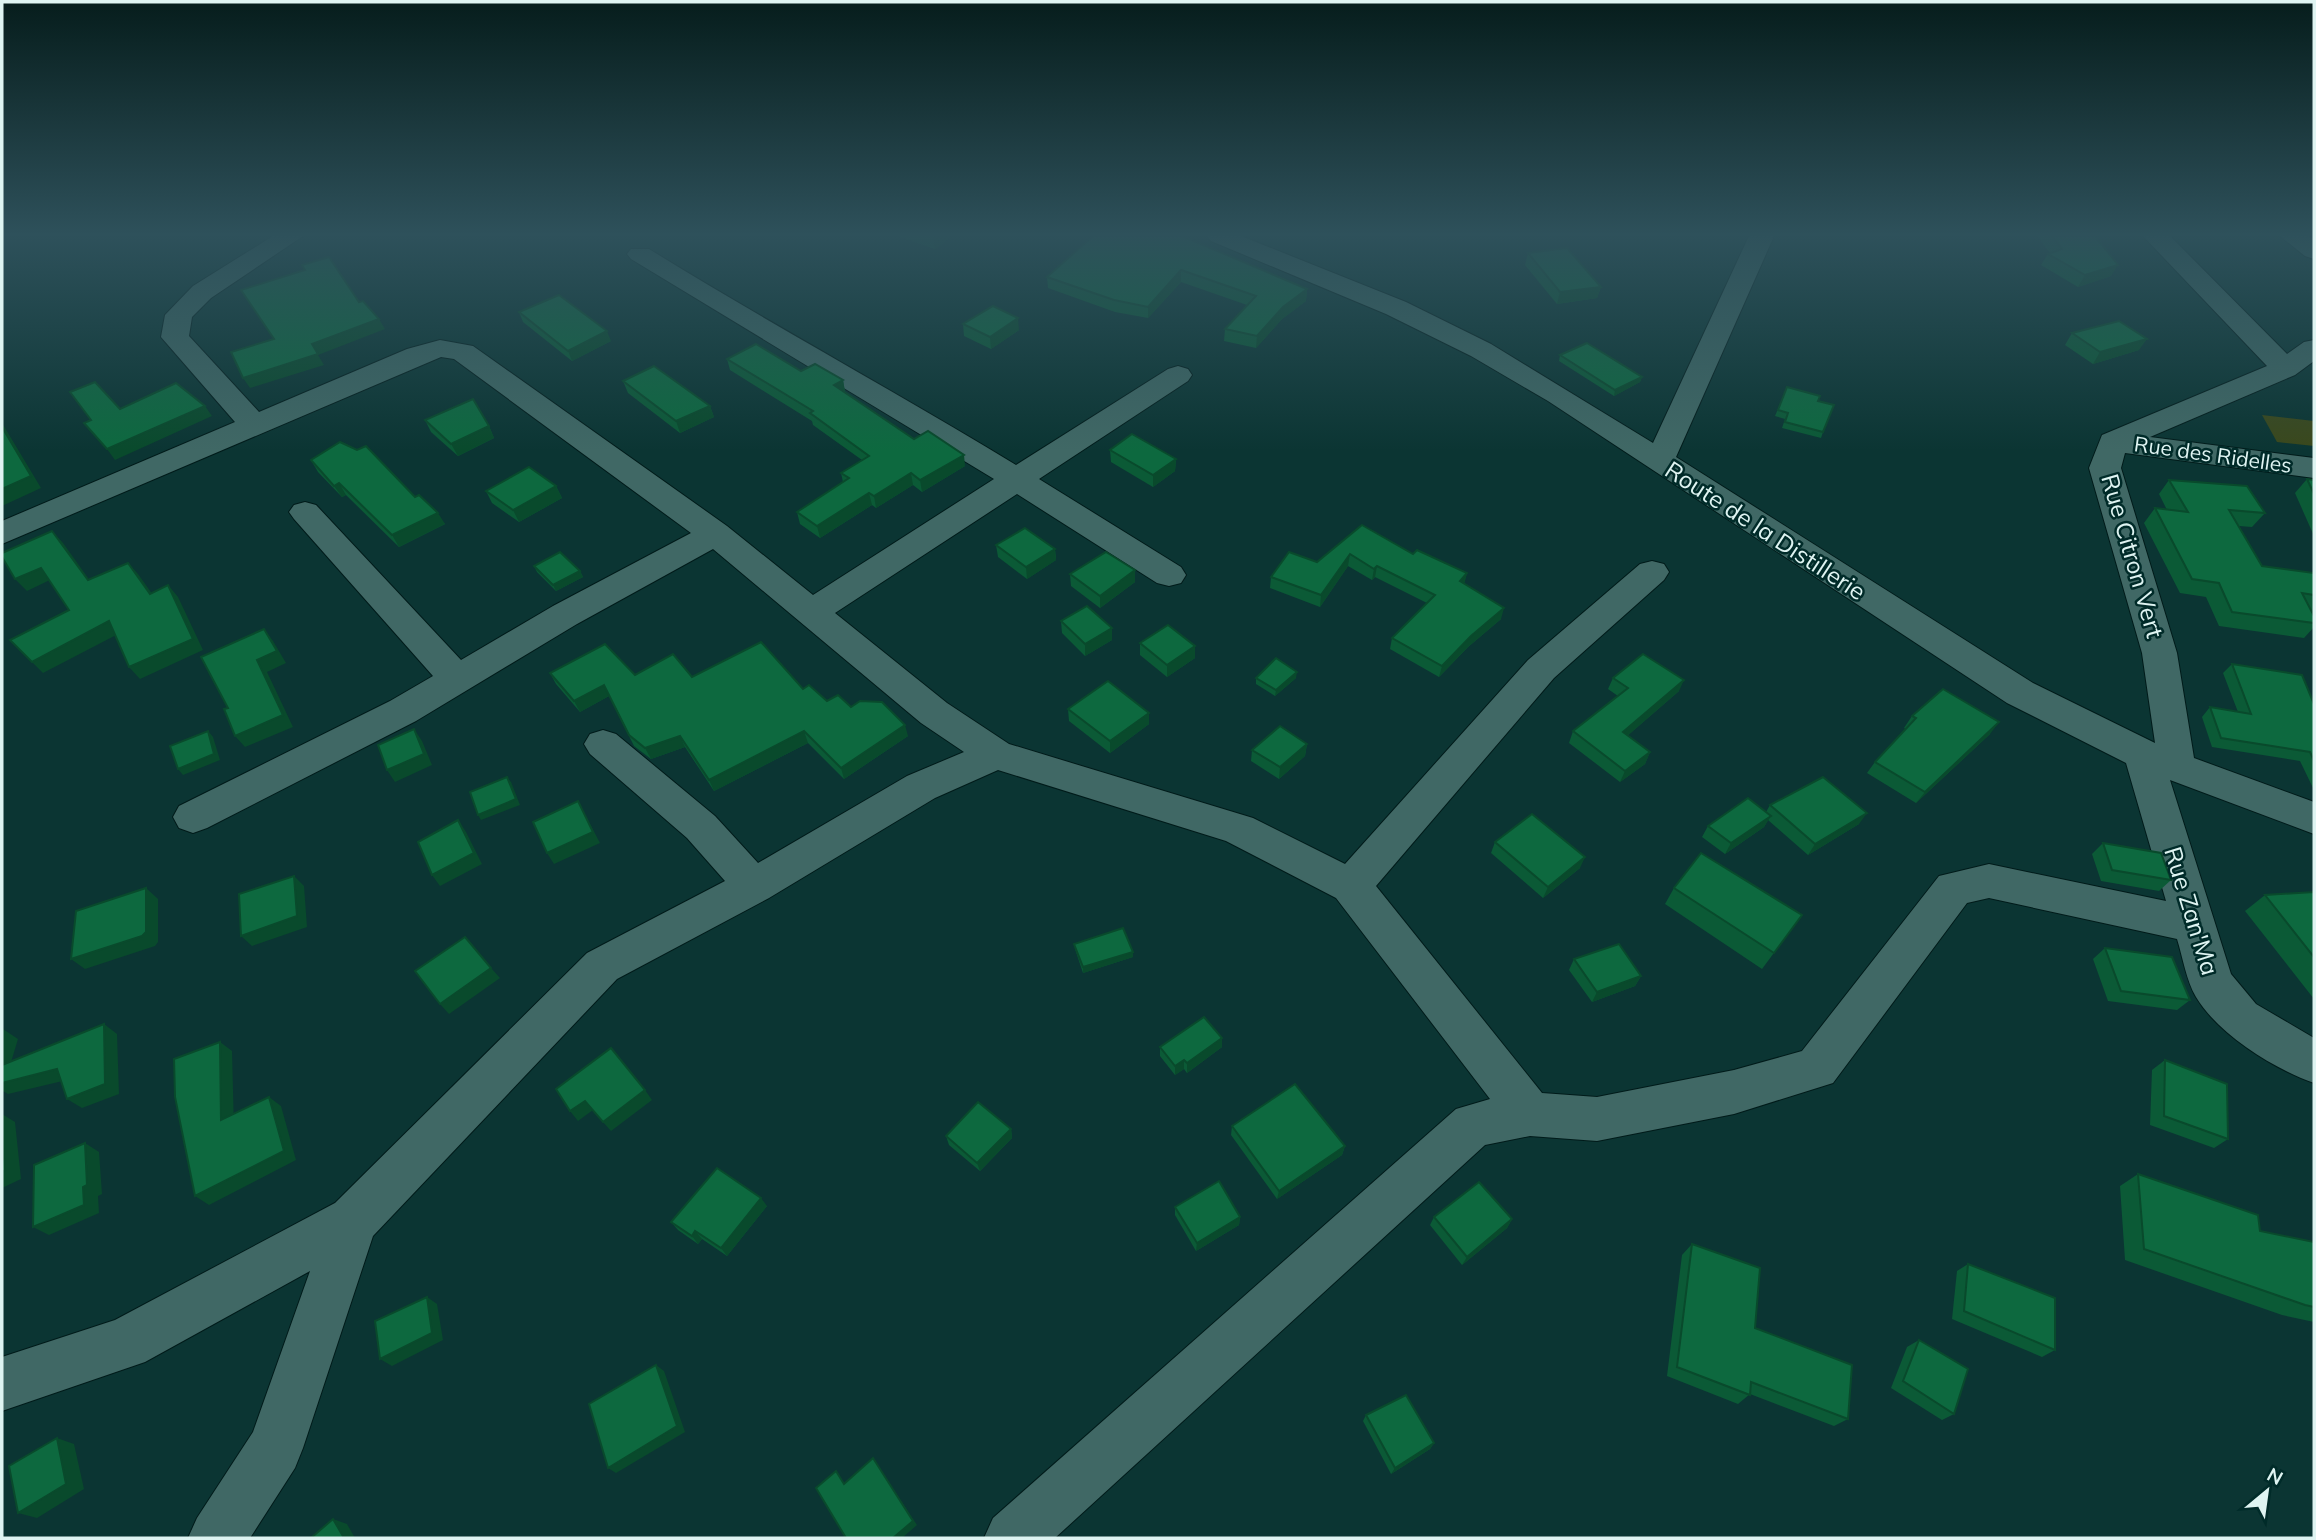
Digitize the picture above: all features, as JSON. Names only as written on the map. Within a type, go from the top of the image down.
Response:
[{"type":"street","points":[[186,308],[179,315],[175,337],[255,426]]},
{"type":"street","points":[[726,308],[917,417],[1169,575]]},
{"type":"street","name":"Route de la Distillerie","points":[[1396,308],[1481,350],[1558,396],[2020,694],[2159,761],[2314,818]]},
{"type":"street","points":[[1658,462],[1675,431],[1730,308]]},
{"type":"street","points":[[2226,308],[2285,369]]},
{"type":"street","points":[[2,533],[417,355],[440,348],[463,352],[715,534],[934,713],[996,755],[1239,829],[1352,886],[1530,1114]]},
{"type":"street","name":"Rue Citron Vert","points":[[2159,761],[2175,737],[2160,656],[2105,468],[2113,442],[2285,369],[2314,348]]},
{"type":"street","points":[[812,612],[1178,375]]},
{"type":"street","name":"Rue des Ridelles","points":[[2113,442],[2314,468]]},
{"type":"street","points":[[305,512],[457,679]]},
{"type":"street","points":[[193,817],[321,755],[577,608],[715,534]]},
{"type":"street","points":[[1352,886],[1541,669],[1652,572]]},
{"type":"street","points":[[603,744],[701,827],[754,886]]},
{"type":"street","points":[[2,1384],[126,1343],[353,1221],[602,966],[754,886],[920,787],[996,755]]},
{"type":"street","name":"Rue Zan'Ma","points":[[2159,761],[2194,925],[2212,984],[2240,1018],[2314,1062]]},
{"type":"street","points":[[1013,1538],[1473,1125],[1530,1114],[1597,1119],[1734,1092],[1817,1068],[1954,888],[1989,881],[2194,925]]},
{"type":"street","points":[[216,1538],[275,1448],[353,1221]]},
{"type":"green space","points":[[2262,415],[2314,421],[2314,446],[2277,442]]},
{"type":"building","points":[[253,308],[369,308],[379,319],[312,344],[318,354],[243,378],[231,352],[274,339]]},
{"type":"building","points":[[529,308],[576,308],[607,331],[568,351],[519,312]]},
{"type":"building","points":[[990,308],[997,308],[1018,318],[990,337],[963,324]]},
{"type":"building","points":[[1245,308],[1282,308],[1257,336],[1225,329]]},
{"type":"building","points":[[2119,321],[2147,339],[2100,352],[2072,333]]},
{"type":"building","points":[[1587,343],[1642,377],[1615,390],[1560,355]]},
{"type":"building","points":[[756,344],[801,371],[815,364],[843,380],[834,385],[914,439],[928,431],[964,455],[920,480],[911,473],[874,496],[869,493],[817,526],[797,512],[849,478],[841,473],[869,456],[810,413],[813,411],[727,359]]},
{"type":"building","points":[[654,366],[710,406],[676,421],[623,381]]},
{"type":"building","points":[[95,382],[120,409],[176,383],[205,406],[107,449],[84,423],[91,420],[70,392]]},
{"type":"building","points":[[1787,387],[1820,396],[1818,401],[1834,405],[1823,432],[1785,422],[1788,413],[1778,410]]},
{"type":"building","points":[[473,399],[489,426],[451,444],[425,420]]},
{"type":"building","points":[[2,427],[31,476],[2,489]]},
{"type":"building","points":[[1132,434],[1176,459],[1153,475],[1110,450]]},
{"type":"building","points":[[340,442],[357,450],[366,446],[415,497],[419,495],[438,513],[392,535],[339,483],[334,486],[311,460]]},
{"type":"building","points":[[529,467],[556,486],[513,510],[486,491]]},
{"type":"building","points":[[2307,479],[2314,480],[2314,494]]},
{"type":"building","points":[[2169,480],[2247,486],[2265,513],[2229,510],[2262,566],[2314,573],[2314,595],[2302,593],[2314,616],[2314,623],[2232,612],[2219,583],[2192,579],[2155,508],[2188,512]]},
{"type":"building","points":[[1362,525],[1413,554],[1417,550],[1467,573],[1460,581],[1504,608],[1442,666],[1392,638],[1435,595],[1377,566],[1374,569],[1350,554],[1321,595],[1271,577],[1289,552],[1317,562]]},
{"type":"building","points":[[1025,528],[1055,549],[1026,567],[996,545]]},
{"type":"building","points":[[52,531],[88,580],[128,563],[150,594],[168,585],[193,639],[129,667],[109,621],[32,662],[10,640],[69,610],[41,568],[15,579],[2,553]]},
{"type":"building","points":[[560,552],[580,571],[553,585],[534,566]]},
{"type":"building","points":[[1106,552],[1135,570],[1100,596],[1070,574]]},
{"type":"building","points":[[1087,606],[1112,628],[1085,644],[1061,621]]},
{"type":"building","points":[[1168,625],[1195,646],[1167,665],[1140,643]]},
{"type":"building","points":[[264,629],[277,651],[257,660],[283,715],[235,736],[224,709],[228,708],[201,657]]},
{"type":"building","points":[[761,642],[803,689],[809,685],[827,701],[838,695],[851,707],[860,701],[882,702],[905,725],[841,768],[804,731],[709,780],[680,736],[645,748],[629,735],[604,685],[574,701],[550,673],[605,644],[635,675],[673,654],[692,677]]},
{"type":"building","points":[[1643,654],[1684,680],[1623,732],[1650,752],[1625,771],[1573,731],[1628,688],[1613,678]]},
{"type":"building","points":[[1276,658],[1297,672],[1276,690],[1256,678]]},
{"type":"building","points":[[2232,664],[2302,675],[2314,704],[2314,761],[2310,752],[2221,738],[2210,707],[2251,714]]},
{"type":"building","points":[[1108,681],[1149,713],[1110,741],[1068,709]]},
{"type":"building","points":[[1943,689],[1999,722],[1925,792],[1875,762],[1916,718],[1912,716]]},
{"type":"building","points":[[1280,726],[1307,744],[1280,767],[1252,750]]},
{"type":"building","points":[[414,729],[424,754],[387,770],[378,745]]},
{"type":"building","points":[[208,731],[214,754],[178,769],[170,746]]},
{"type":"building","points":[[507,777],[516,799],[478,815],[470,792]]},
{"type":"building","points":[[1823,777],[1867,813],[1815,844],[1770,805]]},
{"type":"building","points":[[1748,798],[1771,816],[1731,843],[1708,826]]},
{"type":"building","points":[[578,801],[593,832],[547,853],[533,822]]},
{"type":"building","points":[[1532,814],[1585,857],[1548,887],[1495,842]]},
{"type":"building","points":[[458,820],[474,853],[432,875],[418,842]]},
{"type":"building","points":[[2103,843],[2161,853],[2171,880],[2112,870]]},
{"type":"building","points":[[1701,853],[1802,915],[1774,953],[1674,888]]},
{"type":"building","points":[[294,876],[297,916],[241,936],[239,894]]},
{"type":"building","points":[[146,888],[146,932],[142,936],[71,959],[76,911]]},
{"type":"building","points":[[2314,892],[2314,957],[2265,895]]},
{"type":"building","points":[[1123,928],[1133,952],[1083,967],[1074,944]]},
{"type":"building","points":[[465,937],[491,968],[440,1004],[415,971]]},
{"type":"building","points":[[1619,944],[1641,976],[1597,992],[1574,959]]},
{"type":"building","points":[[2105,948],[2172,957],[2190,1000],[2121,991]]},
{"type":"building","points":[[1204,1017],[1222,1038],[1187,1063],[1184,1060],[1175,1066],[1160,1047]]},
{"type":"building","points":[[104,1024],[105,1084],[67,1099],[57,1069],[2,1083],[2,1065]]},
{"type":"building","points":[[220,1042],[221,1120],[269,1097],[284,1151],[195,1196],[175,1097],[174,1059]]},
{"type":"building","points":[[611,1048],[645,1090],[603,1122],[585,1101],[570,1111],[556,1089]]},
{"type":"building","points":[[2165,1060],[2227,1084],[2228,1139],[2164,1116]]},
{"type":"building","points":[[1295,1084],[1345,1146],[1279,1191],[1232,1126]]},
{"type":"building","points":[[978,1102],[1011,1129],[977,1163],[946,1136]]},
{"type":"building","points":[[2,1135],[5,1170],[2,1172]]},
{"type":"building","points":[[85,1143],[87,1185],[83,1187],[84,1205],[33,1227],[34,1165]]},
{"type":"building","points":[[717,1168],[761,1198],[721,1248],[695,1231],[692,1236],[671,1222]]},
{"type":"building","points":[[2138,1174],[2258,1215],[2260,1231],[2314,1242],[2314,1307],[2144,1249]]},
{"type":"building","points":[[1219,1181],[1240,1217],[1197,1243],[1175,1207]]},
{"type":"building","points":[[1479,1182],[1512,1219],[1467,1257],[1434,1217]]},
{"type":"building","points":[[1692,1244],[1760,1268],[1755,1328],[1852,1365],[1848,1419],[1751,1382],[1750,1395],[1677,1367]]},
{"type":"building","points":[[1968,1264],[2055,1298],[2055,1350],[1964,1311]]},
{"type":"building","points":[[427,1297],[432,1333],[380,1359],[375,1321]]},
{"type":"building","points":[[1919,1340],[1968,1369],[1954,1414],[1903,1381]]},
{"type":"building","points":[[656,1365],[677,1426],[608,1468],[589,1404]]},
{"type":"building","points":[[1406,1395],[1434,1443],[1395,1468],[1366,1415]]},
{"type":"building","points":[[57,1438],[66,1484],[18,1513],[9,1466]]},
{"type":"building","points":[[873,1458],[913,1521],[893,1538],[846,1538],[816,1488],[836,1471],[844,1484]]},
{"type":"building","points":[[333,1519],[344,1538],[311,1538]]}]
